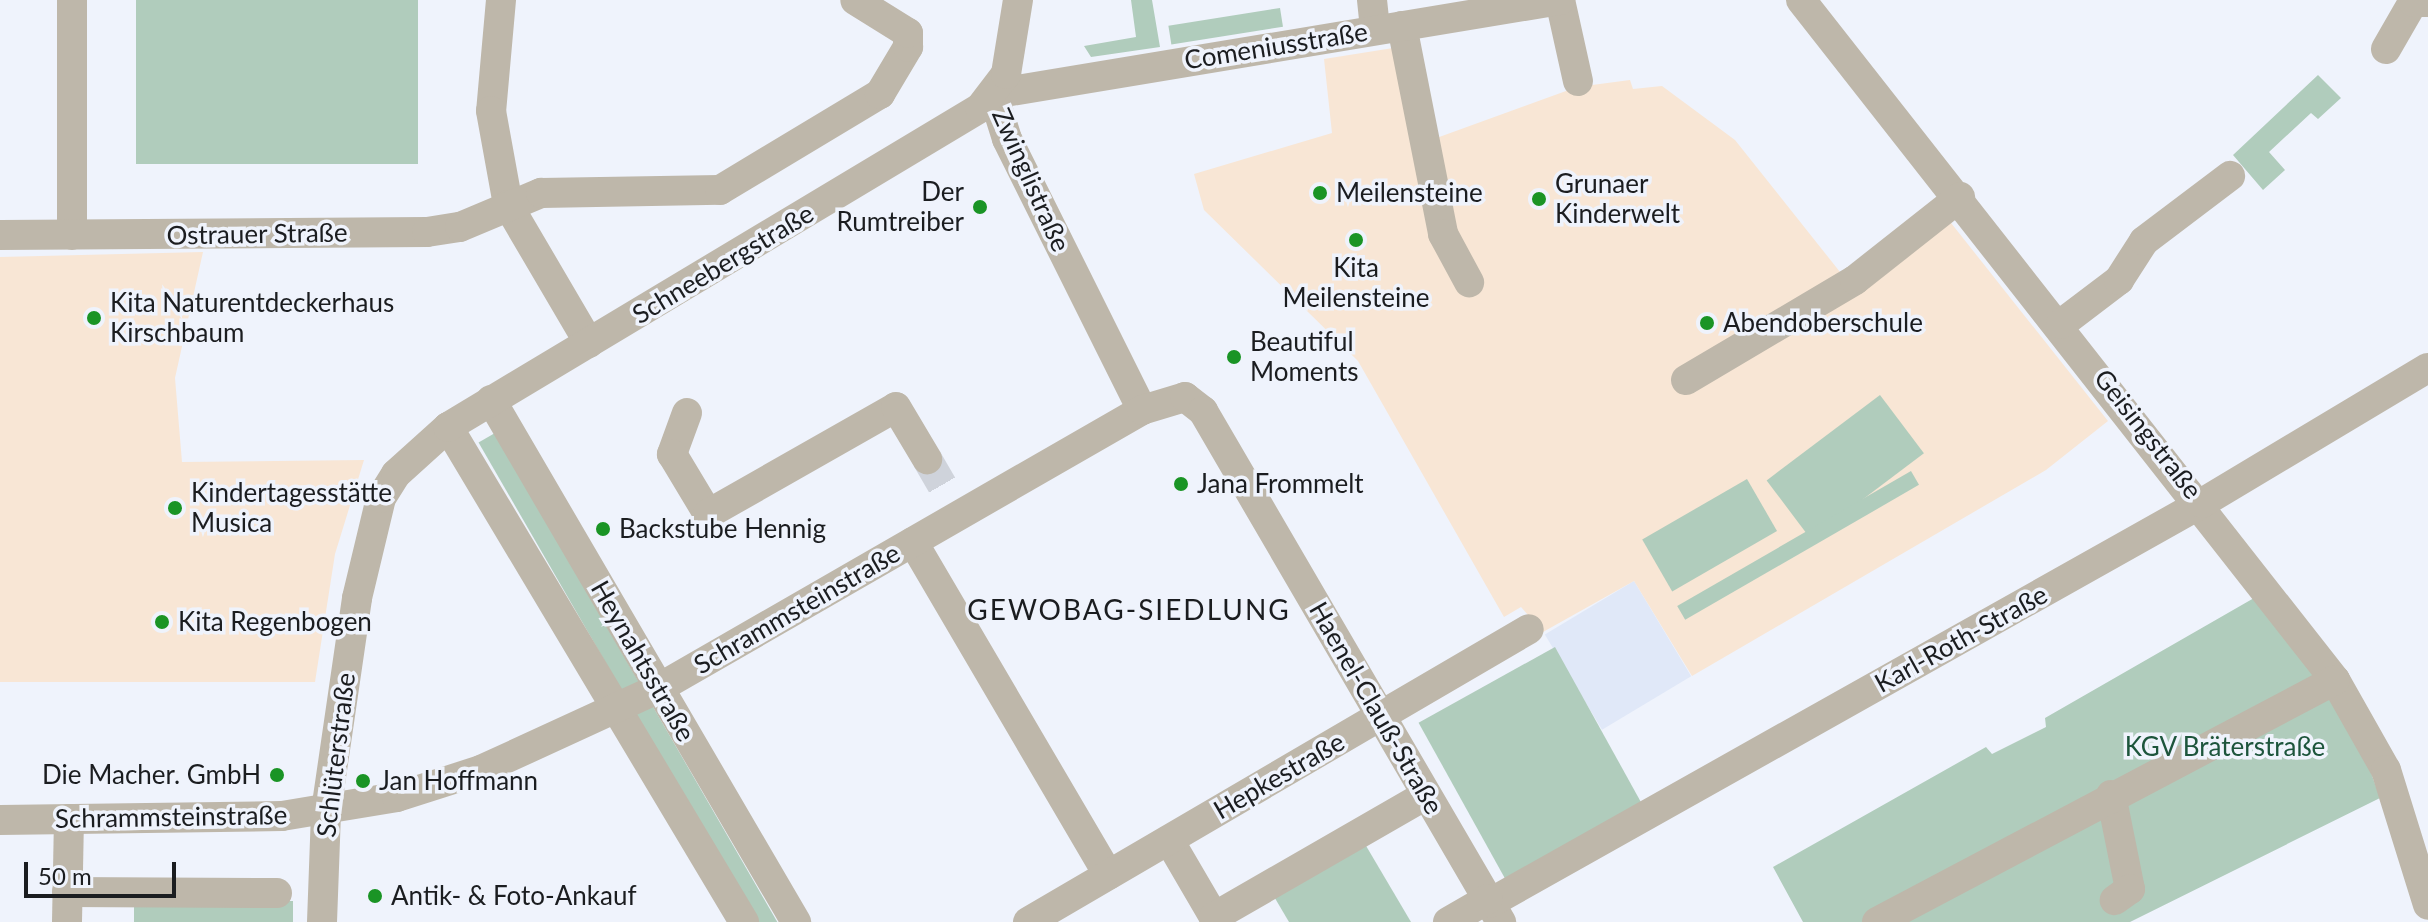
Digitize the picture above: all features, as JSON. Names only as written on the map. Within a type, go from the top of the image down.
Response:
[{"type":"street","points":[[72,0],[72,235]]},
{"type":"street","points":[[501,0],[491,111],[508,205],[589,343]]},
{"type":"street","points":[[508,205],[541,193],[720,190],[873,101],[908,40],[901,27],[855,0]]},
{"type":"street","name":"Zwinglistraße","points":[[1018,0],[1006,74],[993,94],[1007,139],[1142,410]]},
{"type":"street","points":[[1560,0],[1578,81]]},
{"type":"street","name":"Comeniusstraße","points":[[993,94],[1218,65],[1383,18],[1560,0]]},
{"type":"street","name":"Geisingstraße","points":[[1801,0],[2202,503],[2335,680],[2386,770],[2428,905]]},
{"type":"street","points":[[2386,49],[2418,1]]},
{"type":"street","points":[[1383,18],[1443,234],[1469,282]]},
{"type":"street","name":"Schneebergstraße","points":[[448,427],[961,122],[993,94]]},
{"type":"street","points":[[2061,324],[2119,280],[2144,241],[2230,176]]},
{"type":"street","points":[[1686,380],[1855,280],[1960,197]]},
{"type":"street","name":"Ostrauer Straße","points":[[0,235],[427,232],[460,227],[508,205]]},
{"type":"street","name":"Karl-Roth-Straße","points":[[1448,922],[1493,908],[2202,503],[2428,368]]},
{"type":"street","name":"Schrammsteinstraße","points":[[0,820],[214,820],[326,811],[453,780],[659,688],[913,542],[954,506],[987,499],[1142,410],[1185,397],[1203,411]]},
{"type":"street","name":"Heynahtsstraße","points":[[491,400],[796,922]]},
{"type":"street","points":[[687,413],[672,454],[708,514],[896,407],[927,459]]},
{"type":"street","name":"Haenel-Clauß-Straße","points":[[1203,411],[1493,908]]},
{"type":"street","name":"Heynahtsstraße","points":[[448,427],[620,708],[744,922]]},
{"type":"street","name":"Schlüterstraße","points":[[322,922],[326,811],[357,598],[381,498],[414,453],[448,427]]},
{"type":"street","points":[[913,542],[1108,875]]},
{"type":"street","name":"Hepkestraße","points":[[1028,922],[1529,629]]},
{"type":"street","points":[[1877,922],[2111,795],[2335,680]]},
{"type":"street","points":[[1169,840],[1215,920],[1426,795]]},
{"type":"street","points":[[2111,795],[2130,889],[2115,900]]},
{"type":"street","points":[[69,819],[67,907],[277,893]]},
{"type":"shaded area","points":[[1412,45],[1431,140],[1577,87],[1630,80],[1633,89],[1662,86],[1735,140],[1844,277],[1936,204],[2108,421],[2046,470],[1692,676],[1634,581],[1543,632],[1521,607],[1504,617],[1358,361],[1204,210],[1194,174],[1332,133],[1324,59]]},
{"type":"shaded area","points":[[203,252],[175,378],[182,462],[364,460],[335,554],[315,682],[0,682],[0,257]]},
{"type":"shaded area","points":[[1634,581],[1691,676],[1602,730],[1545,635]]},
{"type":"green space","points":[[136,0],[418,0],[418,164],[136,164]]},
{"type":"green space","points":[[1131,0],[1152,0],[1160,47],[1091,57],[1084,46],[1136,37]]},
{"type":"green space","points":[[1280,8],[1283,27],[1171,44],[1168,26]]},
{"type":"green space","points":[[2318,75],[2341,98],[2318,119],[2311,113],[2269,152],[2285,170],[2263,190],[2233,155]]},
{"type":"green space","points":[[1880,395],[1924,453],[1811,539],[1767,480]]},
{"type":"green space","points":[[495,433],[777,922],[755,922],[479,443]]},
{"type":"green space","points":[[1911,471],[1919,485],[1685,620],[1677,606]]},
{"type":"green space","points":[[1747,479],[1777,531],[1672,591],[1642,540]]},
{"type":"green space","name":"KGV Bräterstraße","points":[[2261,594],[2359,739],[2380,798],[2130,922],[1803,922],[1773,867],[1986,747],[1992,754],[2046,727],[2045,718]]},
{"type":"green space","points":[[1555,647],[1641,803],[1505,878],[1419,723]]},
{"type":"green space","points":[[1362,839],[1411,922],[1289,922],[1266,883]]},
{"type":"green space","points":[[134,901],[293,901],[293,922],[134,922]]},
{"type":"tunnel","points":[[927,459],[949,497]]},
{"type":"place","name":"Meilensteine","points":[[1320,193]]},
{"type":"place","name":"Grunaer Kinderwelt","points":[[1539,199]]},
{"type":"place","name":"Der Rumtreiber","points":[[980,207]]},
{"type":"place","name":"Kita Meilensteine","points":[[1356,240]]},
{"type":"place","name":"Kita Naturentdeckerhaus Kirschbaum","points":[[94,318]]},
{"type":"place","name":"Abendoberschule","points":[[1707,323]]},
{"type":"place","name":"Beautiful Moments","points":[[1234,357]]},
{"type":"place","name":"Jana Frommelt","points":[[1181,484]]},
{"type":"place","name":"Kindertagesstätte Musica","points":[[175,508]]},
{"type":"place","name":"Backstube Hennig","points":[[603,529]]},
{"type":"place","name":"Kita Regenbogen","points":[[162,622]]},
{"type":"place","name":"Die Macher. GmbH","points":[[277,775]]},
{"type":"place","name":"Jan Hoffmann","points":[[363,781]]},
{"type":"place","name":"Antik- & Foto-Ankauf","points":[[375,896]]},
{"type":"district","name":"GEWOBAG-SIEDLUNG","points":[[1129,609]]}]
